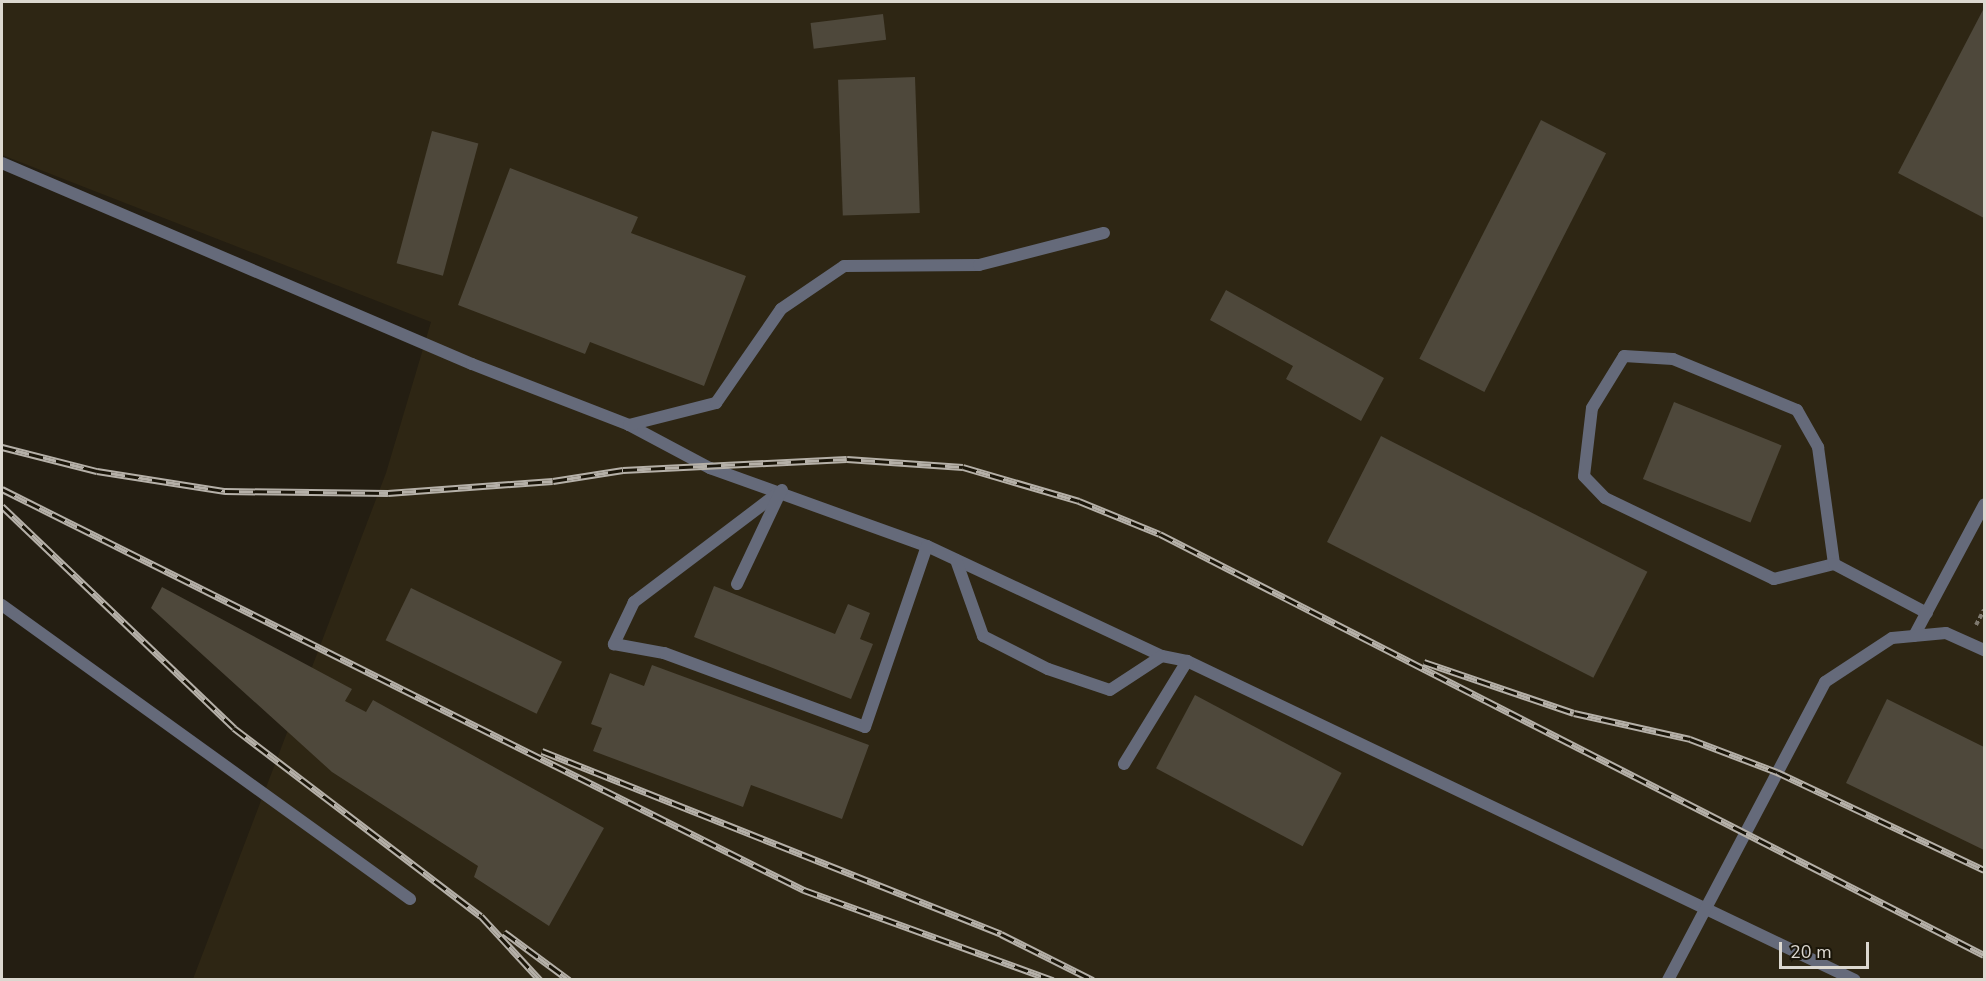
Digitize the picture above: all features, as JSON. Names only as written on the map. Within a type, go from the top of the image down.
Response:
[{"type":"lane","points":[[2,163],[472,364],[629,425],[710,468],[782,490],[927,546],[1162,656],[1187,661],[1707,905],[1855,980]]},
{"type":"lane","points":[[629,425],[716,403],[781,309],[844,266],[979,265],[1104,233]]},
{"type":"lane","points":[[1834,564],[1818,447],[1797,410],[1673,359],[1624,356],[1592,408],[1584,476],[1605,498],[1774,579],[1834,564],[1927,613]]},
{"type":"lane","points":[[782,490],[634,602],[614,644],[664,653],[865,727],[927,546]]},
{"type":"lane","points":[[737,584],[782,490]]},
{"type":"lane","points":[[1914,636],[1984,505]]},
{"type":"lane","points":[[956,560],[983,636],[1047,669],[1110,690],[1162,656]]},
{"type":"lane","points":[[2,605],[410,899]]},
{"type":"lane","points":[[1668,980],[1825,682],[1892,638],[1946,633],[1984,650]]},
{"type":"lane","points":[[1124,764],[1187,661]]},
{"type":"shaded area","points":[[2,2],[1984,2],[1984,979],[193,979],[386,473],[431,322],[2,155]]},
{"type":"building","points":[[1984,8],[1984,218],[1898,173]]},
{"type":"building","points":[[883,14],[886,40],[814,49],[811,23]]},
{"type":"building","points":[[915,77],[920,213],[843,216],[838,80]]},
{"type":"building","points":[[1541,120],[1606,153],[1484,392],[1419,359]]},
{"type":"building","points":[[432,131],[478,143],[443,276],[397,263]]},
{"type":"building","points":[[510,168],[638,217],[631,233],[746,276],[704,386],[590,342],[585,354],[458,305]]},
{"type":"building","points":[[1226,290],[1384,378],[1361,421],[1286,379],[1293,366],[1210,320]]},
{"type":"building","points":[[1674,402],[1782,445],[1750,522],[1643,479]]},
{"type":"building","points":[[1381,436],[1647,572],[1593,678],[1327,542]]},
{"type":"building","points":[[714,586],[835,634],[848,604],[870,613],[860,639],[873,644],[851,699],[694,637]]},
{"type":"building","points":[[162,587],[352,689],[345,701],[366,712],[373,700],[604,828],[549,926],[474,877],[478,866],[332,772],[151,608]]},
{"type":"building","points":[[411,588],[562,662],[537,714],[386,640]]},
{"type":"building","points":[[652,665],[869,745],[842,819],[751,785],[743,807],[593,751],[602,728],[591,724],[610,673],[644,686]]},
{"type":"building","points":[[1195,695],[1342,773],[1303,846],[1156,768]]},
{"type":"building","points":[[1887,699],[1984,747],[1984,850],[1846,783]]},
{"type":"railway","points":[[2,447],[97,471],[225,491],[388,493],[553,481],[623,470],[847,459],[963,467],[1079,501],[1160,534],[1984,955]]},
{"type":"railway","points":[[2,489],[804,890],[1053,980]]},
{"type":"railway","points":[[2,506],[234,728],[481,916],[540,980]]},
{"type":"railway","points":[[1424,662],[1574,713],[1690,739],[1777,772],[1984,870]]},
{"type":"railway","points":[[542,751],[1001,934],[1093,980]]},
{"type":"railway","points":[[504,932],[569,980]]}]
